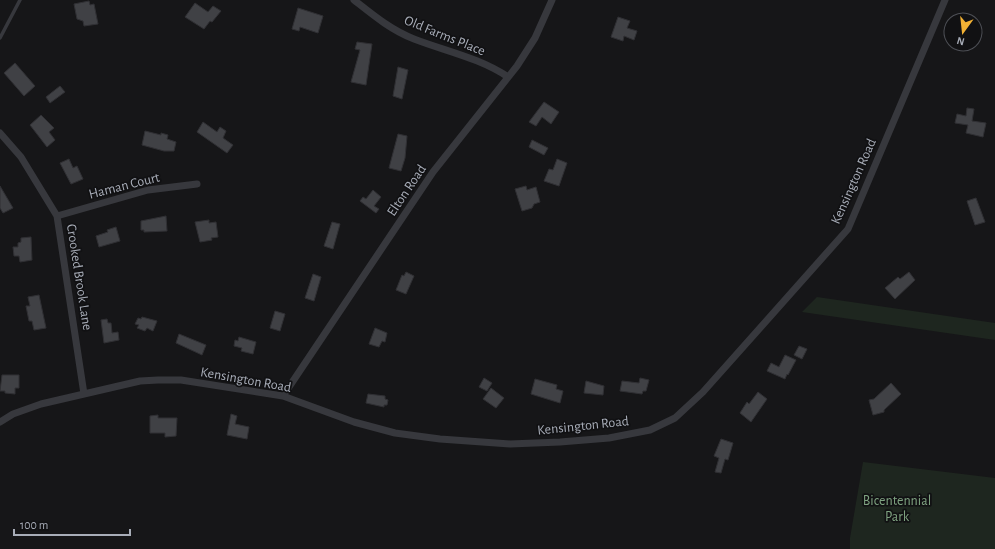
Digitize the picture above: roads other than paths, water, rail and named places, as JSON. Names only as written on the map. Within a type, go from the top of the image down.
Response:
[{"type":"street","name":"Old Farms Place","points":[[354,0],[386,25],[406,35],[495,69],[508,77]]},
{"type":"street","name":"Elton Road","points":[[283,396],[433,172],[508,77],[535,38],[552,0]]},
{"type":"street","name":"Kensington Road","points":[[0,422],[13,414],[41,404],[140,380],[181,380],[283,396],[354,422],[395,433],[440,439],[510,444],[609,438],[650,430],[675,418],[703,392],[848,229],[945,0]]},
{"type":"street","name":"Crooked Brook Lane","points":[[0,133],[21,157],[57,216],[84,394]]},
{"type":"street","name":"Haman Court","points":[[57,216],[148,190],[197,184]]},
{"type":"lane","points":[[0,38],[20,0]]},
{"type":"park label","name":"Bicentennial Park","points":[[897,508]]}]
